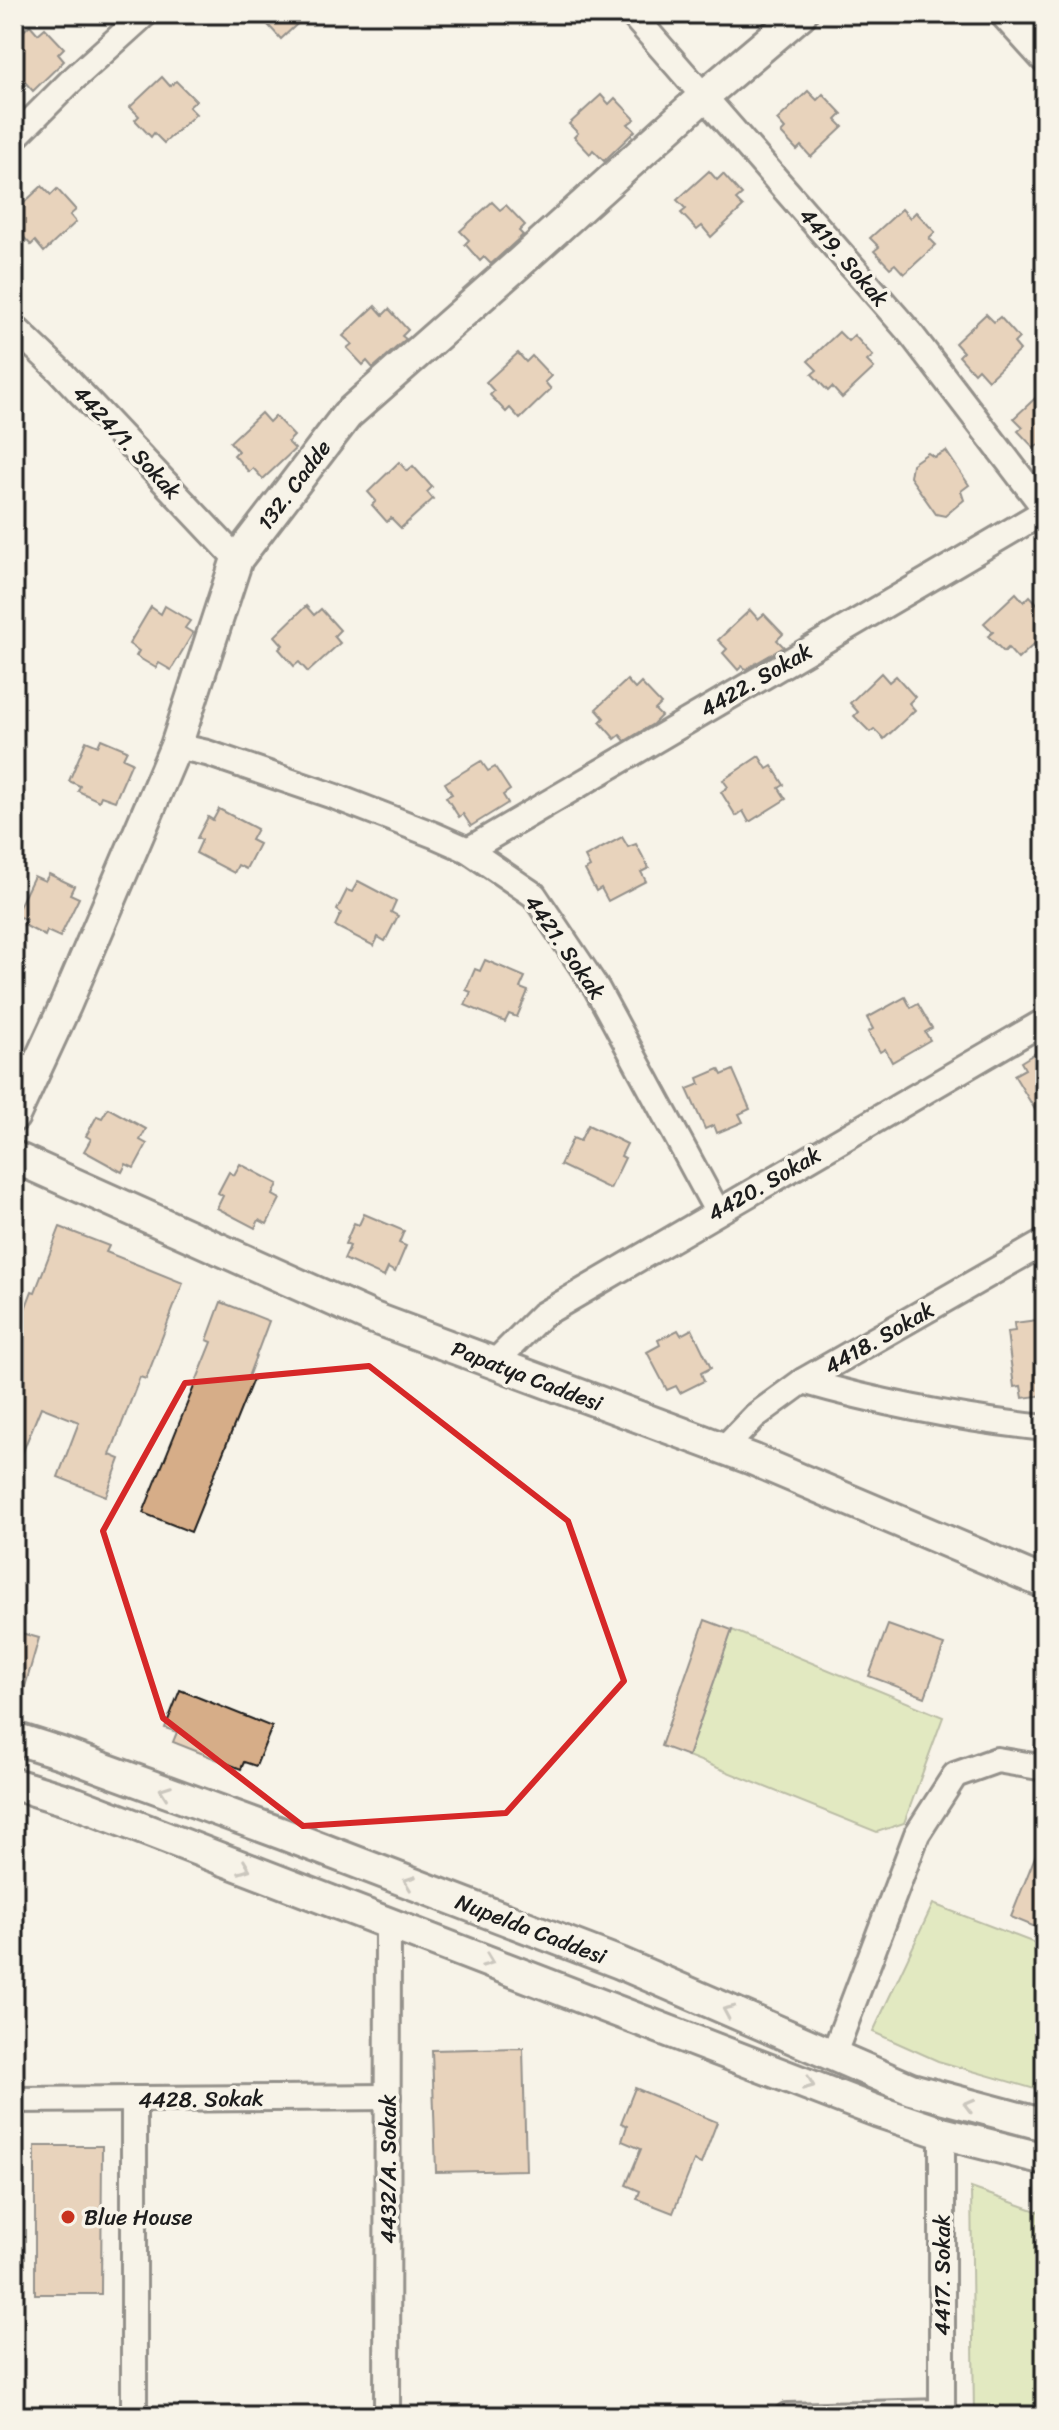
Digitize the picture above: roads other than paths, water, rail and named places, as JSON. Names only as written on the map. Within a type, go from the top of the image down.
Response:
[{"type":"street","points":[[14,138],[145,14]]},
{"type":"street","name":"4419. Sokak","points":[[632,14],[911,334],[1045,510]]},
{"type":"street","name":"132. Cadde","points":[[14,1116],[65,1006],[176,746],[237,559],[347,415],[704,96],[801,14]]},
{"type":"street","points":[[1006,14],[1045,57]]},
{"type":"street","name":"4424/1. Sokak","points":[[14,327],[60,371],[237,559]]},
{"type":"street","name":"4422. Sokak","points":[[468,850],[1045,510]]},
{"type":"street","name":"4421. Sokak","points":[[176,746],[207,753],[336,797],[468,850],[534,895],[597,989],[717,1211]]},
{"type":"street","name":"4420. Sokak","points":[[494,1363],[542,1315],[1045,1021]]},
{"type":"street","name":"Papatya Caddesi","points":[[14,1157],[371,1317],[767,1465],[1045,1583]]},
{"type":"street","name":"4418. Sokak","points":[[723,1449],[755,1416],[803,1381],[1045,1242]]},
{"type":"street","points":[[1014,1260],[1045,1266]]},
{"type":"street","points":[[803,1381],[877,1402],[989,1422],[1045,1428]]},
{"type":"street","name":"Nupelda Caddesi","points":[[14,1738],[283,1834],[620,1963],[911,2089],[1045,2125]]},
{"type":"street","points":[[833,2056],[917,1834],[955,1775],[997,1760],[1045,1768]]},
{"type":"street","name":"Nupelda Caddesi","points":[[14,1784],[76,1803],[879,2112],[942,2133],[1045,2159]]},
{"type":"street","name":"4432/A. Sokak","points":[[387,2416],[388,1923]]},
{"type":"street","name":"4428. Sokak","points":[[14,2100],[388,2097]]},
{"type":"street","points":[[134,2099],[134,2416]]},
{"type":"street","name":"4417. Sokak","points":[[942,2133],[942,2414]]},
{"type":"street","points":[[787,2416],[942,2414]]},
{"type":"place","name":"Blue House","points":[[68,2217]]}]
